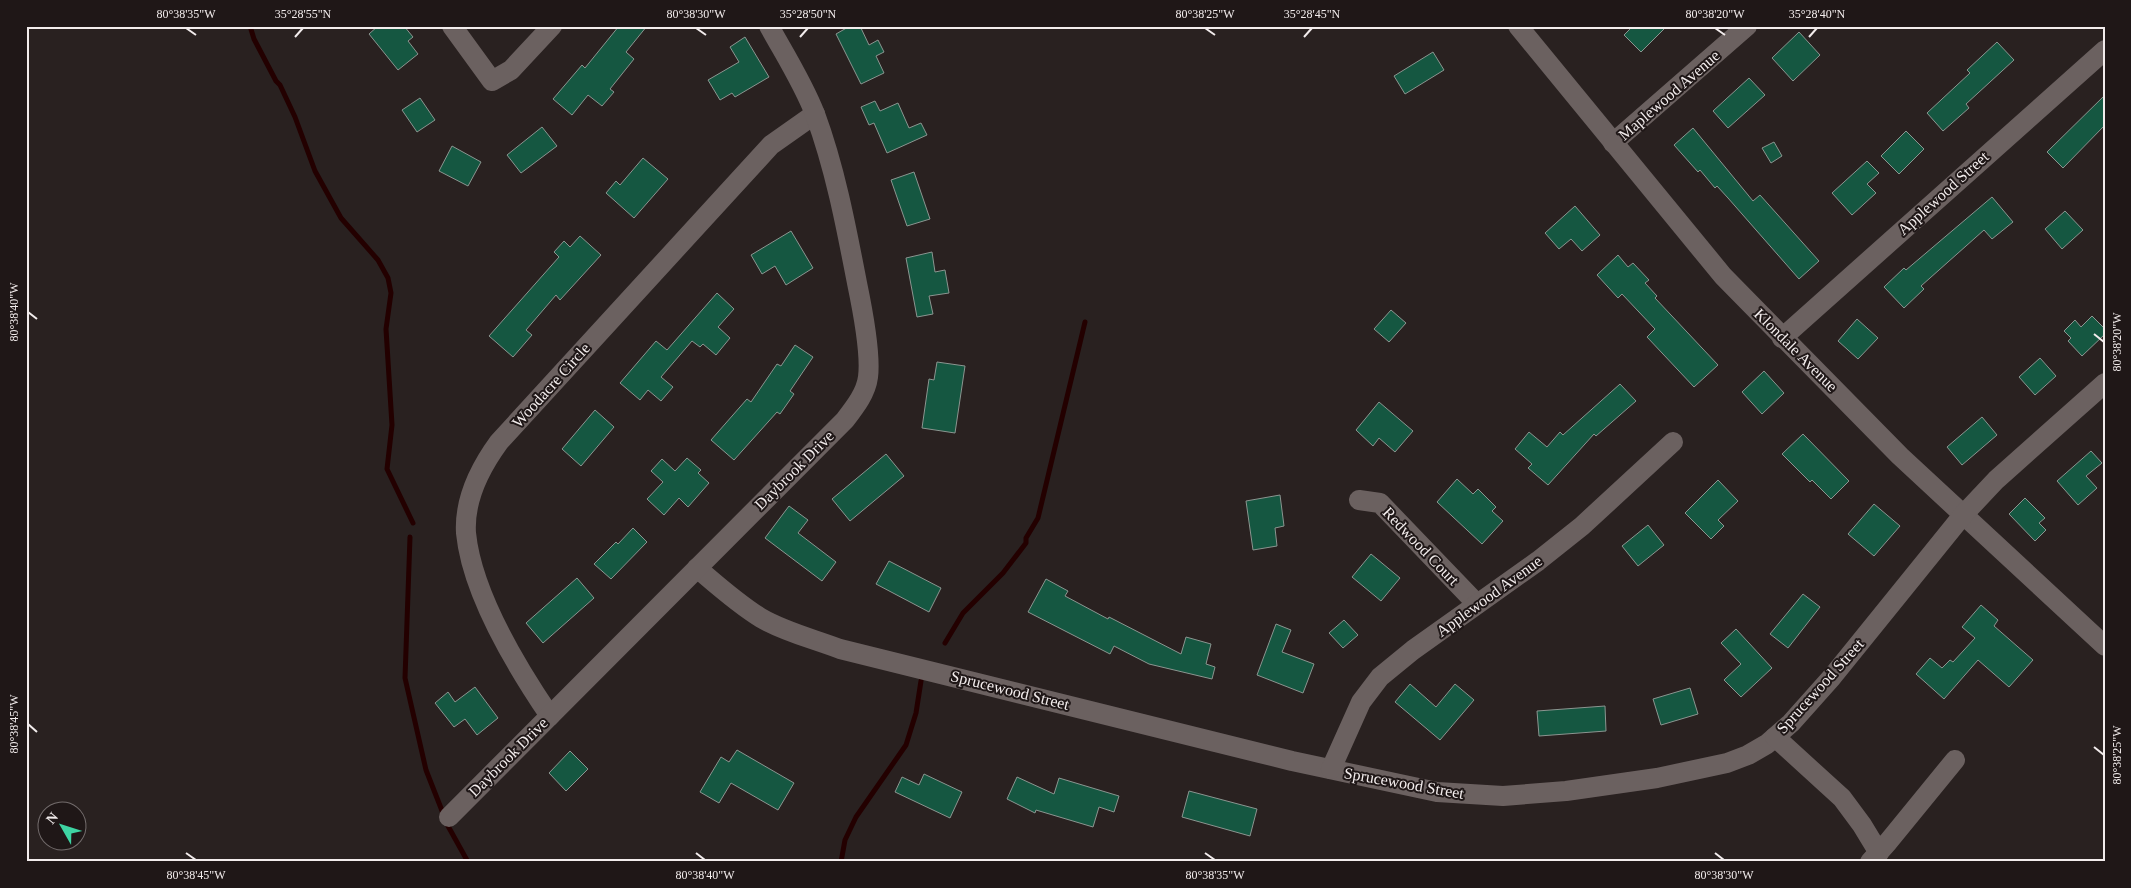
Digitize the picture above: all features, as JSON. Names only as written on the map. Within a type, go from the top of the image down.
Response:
[{"type":"street","points":[[452,26],[492,80],[511,70],[552,26]]},
{"type":"street","name":"Daybrook Drive","points":[[449,817],[845,420],[858,402],[868,378],[869,365],[861,305],[842,206],[815,114],[802,85],[769,26]]},
{"type":"street","name":"Klondale Avenue","points":[[1518,26],[1723,276],[1900,456],[2105,646]]},
{"type":"street","name":"Maplewood Avenue","points":[[1613,144],[1746,26]]},
{"type":"street","name":"Applewood Street","points":[[1782,338],[2105,50]]},
{"type":"street","name":"Woodacre Circle","points":[[550,716],[526,680],[485,602],[474,572],[466,532],[469,503],[474,485],[486,460],[499,442],[771,144],[815,114]]},
{"type":"street","name":"Sprucewood Street","points":[[697,568],[725,592],[761,618],[784,629],[840,649],[1331,769],[1437,792],[1503,796],[1566,791],[1657,778],[1727,763],[1748,755],[1767,744],[1791,723],[1832,677],[1963,514],[1996,480],[2105,384]]},
{"type":"street","name":"Applewood Avenue","points":[[1331,769],[1361,702],[1380,677],[1413,650],[1538,561],[1582,526],[1673,442]]},
{"type":"street","name":"Redwood Court","points":[[1358,500],[1380,503],[1477,604]]},
{"type":"street","points":[[1775,737],[1842,798],[1862,824],[1874,857]]},
{"type":"street","points":[[1874,857],[1955,760]]},
{"type":"building","points":[[378,26],[404,26],[413,37],[408,41],[418,54],[398,70],[369,34]]},
{"type":"building","points":[[619,26],[647,26],[626,52],[634,59],[610,89],[614,92],[602,106],[588,95],[572,115],[553,99],[582,65],[585,68]]},
{"type":"building","points":[[850,26],[860,26],[869,45],[878,40],[884,52],[876,56],[884,73],[861,84],[836,34]]},
{"type":"building","points":[[1633,26],[1667,26],[1641,52],[1624,35]]},
{"type":"building","points":[[1799,32],[1820,55],[1793,81],[1772,58]]},
{"type":"building","points":[[745,37],[769,77],[735,97],[732,93],[720,100],[708,80],[739,62],[730,47]]},
{"type":"building","points":[[1997,42],[2014,60],[1966,104],[1969,108],[1943,131],[1927,113],[1970,73],[1967,70]]},
{"type":"building","points":[[1433,52],[1444,70],[1405,94],[1394,76]]},
{"type":"building","points":[[1749,78],[1765,95],[1728,128],[1713,111]]},
{"type":"building","points":[[2105,95],[2105,125],[2063,168],[2047,152]]},
{"type":"building","points":[[420,98],[435,120],[417,132],[402,110]]},
{"type":"building","points":[[875,101],[880,111],[898,103],[909,128],[921,123],[927,135],[887,153],[874,123],[869,125],[861,107]]},
{"type":"building","points":[[542,127],[557,146],[521,173],[507,155]]},
{"type":"building","points":[[1693,128],[1753,201],[1760,195],[1819,261],[1799,279],[1717,186],[1715,188],[1700,170],[1698,172],[1674,145]]},
{"type":"building","points":[[1906,131],[1924,149],[1899,174],[1881,156]]},
{"type":"building","points":[[1774,142],[1782,156],[1771,163],[1762,148]]},
{"type":"building","points":[[452,146],[481,162],[468,186],[439,171]]},
{"type":"building","points":[[643,158],[668,179],[634,218],[606,193],[616,181],[620,185]]},
{"type":"building","points":[[1867,161],[1879,173],[1867,184],[1876,193],[1852,215],[1832,193]]},
{"type":"building","points":[[914,172],[930,219],[907,226],[891,180]]},
{"type":"building","points":[[1992,197],[2013,222],[1992,239],[1984,230],[1921,286],[1924,289],[1904,308],[1884,287],[1904,268],[1906,270]]},
{"type":"building","points":[[1575,206],[1600,235],[1582,251],[1571,239],[1559,249],[1545,233]]},
{"type":"building","points":[[2065,211],[2083,230],[2062,249],[2045,229]]},
{"type":"building","points":[[791,231],[813,268],[786,285],[775,266],[762,274],[751,255]]},
{"type":"building","points":[[580,236],[601,255],[560,300],[556,295],[526,330],[532,335],[513,357],[489,336],[559,257],[554,252],[564,241],[570,247]]},
{"type":"building","points":[[932,252],[935,272],[945,270],[949,293],[929,296],[933,314],[917,317],[906,258]]},
{"type":"building","points":[[1618,255],[1628,267],[1633,263],[1649,280],[1645,283],[1657,296],[1655,298],[1718,365],[1694,387],[1647,337],[1655,329],[1622,294],[1618,298],[1597,275]]},
{"type":"building","points":[[717,293],[734,309],[718,327],[730,338],[716,355],[703,344],[700,347],[692,341],[661,377],[673,387],[661,401],[648,390],[640,400],[620,383],[656,341],[667,350]]},
{"type":"building","points":[[1391,310],[1406,323],[1389,342],[1374,329]]},
{"type":"building","points":[[2092,316],[2105,329],[2105,334],[2082,356],[2068,341],[2071,338],[2064,331],[2075,320],[2081,327]]},
{"type":"building","points":[[1857,319],[1878,338],[1858,359],[1838,341]]},
{"type":"building","points":[[795,345],[813,357],[790,391],[794,394],[780,414],[777,412],[734,460],[711,440],[747,399],[751,402],[777,364],[781,366]]},
{"type":"building","points":[[2040,358],[2056,376],[2035,395],[2019,377]]},
{"type":"building","points":[[937,362],[965,366],[955,433],[922,428],[929,379],[934,380]]},
{"type":"building","points":[[1764,371],[1784,393],[1762,414],[1742,392]]},
{"type":"building","points":[[1620,384],[1636,401],[1596,436],[1594,434],[1548,485],[1528,468],[1532,464],[1515,449],[1529,432],[1547,447],[1560,432],[1563,435]]},
{"type":"building","points":[[1379,402],[1413,431],[1395,452],[1379,438],[1373,446],[1356,430]]},
{"type":"building","points":[[595,410],[614,427],[581,466],[562,449]]},
{"type":"building","points":[[1982,417],[1997,435],[1962,465],[1947,447]]},
{"type":"building","points":[[1803,434],[1849,481],[1831,499],[1812,480],[1810,482],[1782,454]]},
{"type":"building","points":[[2091,451],[2102,463],[2086,476],[2097,488],[2078,505],[2057,481]]},
{"type":"building","points":[[886,454],[904,476],[850,521],[832,499]]},
{"type":"building","points":[[687,458],[701,470],[698,473],[709,483],[688,507],[679,498],[664,515],[647,499],[663,482],[651,471],[662,459],[675,471]]},
{"type":"building","points":[[1457,479],[1473,494],[1478,489],[1496,507],[1492,511],[1503,521],[1482,544],[1437,502]]},
{"type":"building","points":[[1718,480],[1738,501],[1718,520],[1724,526],[1711,539],[1685,513]]},
{"type":"building","points":[[1280,495],[1284,526],[1275,528],[1277,546],[1253,550],[1246,501]]},
{"type":"building","points":[[2025,498],[2045,518],[2039,523],[2046,530],[2035,541],[2009,514]]},
{"type":"building","points":[[1874,504],[1900,526],[1874,556],[1848,534]]},
{"type":"building","points":[[789,506],[808,520],[798,533],[836,562],[822,581],[765,538]]},
{"type":"building","points":[[1648,525],[1664,545],[1638,566],[1622,546]]},
{"type":"building","points":[[633,528],[647,542],[611,579],[594,564],[616,542],[618,544]]},
{"type":"building","points":[[1371,554],[1400,578],[1381,601],[1352,577]]},
{"type":"building","points":[[889,561],[941,588],[929,612],[876,584]]},
{"type":"building","points":[[577,578],[594,598],[543,643],[526,623]]},
{"type":"building","points":[[1046,579],[1068,591],[1065,596],[1181,654],[1186,637],[1211,644],[1206,664],[1215,667],[1212,679],[1149,664],[1114,646],[1110,654],[1028,612]]},
{"type":"building","points":[[1803,594],[1820,607],[1788,648],[1770,634]]},
{"type":"building","points":[[1981,605],[1998,620],[1994,626],[2033,660],[2009,687],[1978,660],[1944,699],[1916,674],[1930,658],[1942,668],[1950,660],[1953,662],[1975,638],[1962,627]]},
{"type":"building","points":[[1344,620],[1358,635],[1343,648],[1329,633]]},
{"type":"building","points":[[1276,624],[1291,630],[1282,652],[1314,664],[1303,693],[1257,675]]},
{"type":"building","points":[[1736,629],[1772,668],[1741,697],[1724,680],[1741,664],[1721,643]]},
{"type":"building","points":[[1410,684],[1436,707],[1455,684],[1474,700],[1440,740],[1395,702]]},
{"type":"building","points":[[475,687],[498,718],[477,735],[465,719],[454,727],[435,703],[448,692],[455,702]]},
{"type":"building","points":[[1690,688],[1698,714],[1661,725],[1653,699]]},
{"type":"building","points":[[1605,706],[1606,731],[1539,736],[1537,711]]},
{"type":"building","points":[[737,750],[794,783],[778,810],[731,783],[719,803],[700,792],[721,757],[729,762]]},
{"type":"building","points":[[570,751],[588,769],[566,791],[549,773]]},
{"type":"building","points":[[924,774],[962,792],[950,818],[895,792],[902,777],[919,785]]},
{"type":"building","points":[[1017,777],[1054,794],[1059,778],[1119,796],[1114,812],[1099,807],[1093,827],[1036,810],[1035,813],[1007,799]]},
{"type":"building","points":[[1189,791],[1257,809],[1250,836],[1182,817]]},
{"type":"waterway","points":[[250,26],[254,39],[276,81],[280,85],[295,117],[315,171],[341,218],[378,260],[388,278],[391,293],[386,329],[392,425],[387,469],[413,523]]},
{"type":"waterway","points":[[945,643],[963,613],[1003,573],[1026,543],[1026,538],[1038,518],[1085,322]]},
{"type":"waterway","points":[[410,537],[405,678],[426,770],[448,826],[468,862]]},
{"type":"waterway","points":[[841,862],[845,840],[856,817],[906,745],[916,713],[921,681]]}]
